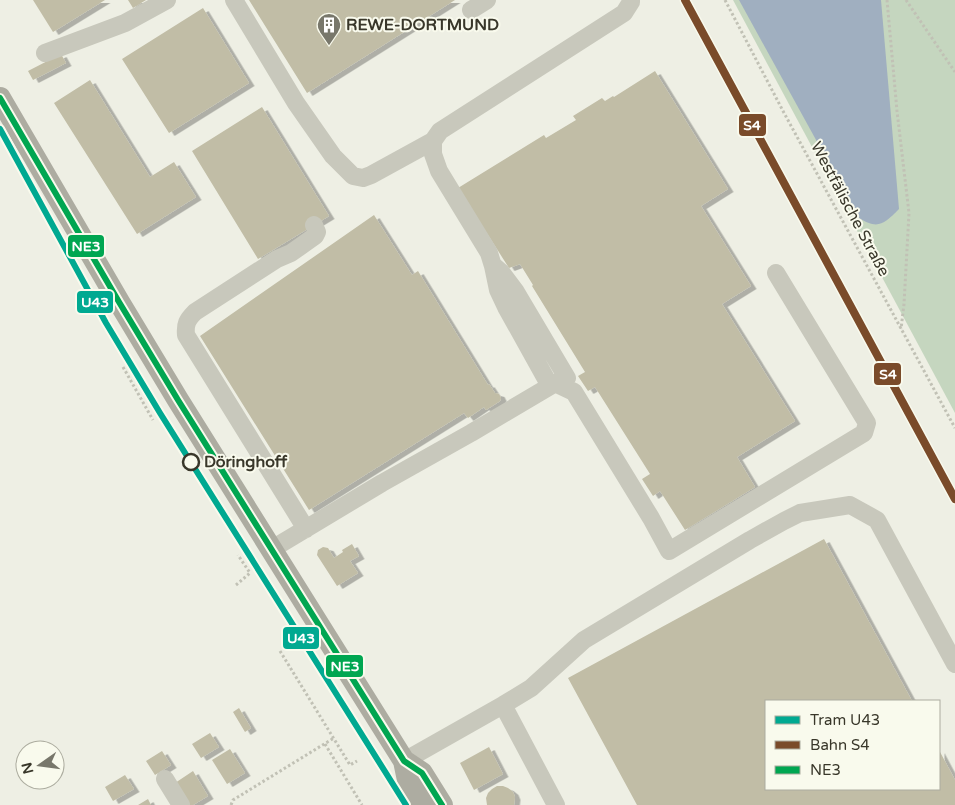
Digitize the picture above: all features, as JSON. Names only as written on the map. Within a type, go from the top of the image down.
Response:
[{"type":"main road","points":[[0,98],[148,352],[404,761],[409,785],[421,805]]},
{"type":"main road","points":[[404,761],[422,773],[442,805]]},
{"type":"lane","points":[[45,53],[125,23],[167,0]]},
{"type":"lane","points":[[234,0],[296,103],[333,156],[353,176],[362,178],[433,141],[440,131],[624,13],[631,0]]},
{"type":"lane","points":[[471,10],[487,0]]},
{"type":"lane","points":[[433,141],[433,154],[439,171],[489,253],[493,266],[501,272],[516,292],[557,383],[574,392],[652,518],[669,550],[864,433],[867,422],[776,273]]},
{"type":"lane","points":[[306,528],[186,335],[185,327],[189,318],[195,312],[277,253],[291,253],[315,236],[317,232],[314,226]]},
{"type":"lane","points":[[272,549],[557,383]]},
{"type":"lane","points":[[404,761],[503,706],[531,688],[584,640],[757,536],[800,513],[850,504],[876,520],[955,664]]},
{"type":"lane","points":[[503,706],[556,805]]},
{"type":"lane","points":[[165,778],[181,805]]},
{"type":"path","name":"Westfälische Straße","points":[[726,0],[783,111],[955,428]]},
{"type":"path","points":[[887,0],[909,213],[901,330]]},
{"type":"path","points":[[906,0],[955,72]]},
{"type":"path","points":[[123,368],[153,420]]},
{"type":"path","points":[[236,584],[250,573],[238,555]]},
{"type":"path","points":[[280,651],[350,765],[357,761]]},
{"type":"path","points":[[231,805],[233,800],[334,738]]},
{"type":"path","points":[[325,744],[362,805]]},
{"type":"green space","points":[[733,0],[955,0],[955,413]]},
{"type":"water","points":[[739,0],[881,0],[899,209],[885,222],[871,224],[859,218]]},
{"type":"building","points":[[33,0],[105,0],[53,32]]},
{"type":"building","points":[[128,0],[146,0],[133,8]]},
{"type":"building","name":"REWE-DORTMUND","points":[[249,0],[455,0],[307,93]]},
{"type":"building","points":[[203,8],[249,83],[169,133],[122,59]]},
{"type":"building","points":[[61,54],[66,63],[33,80],[28,71]]},
{"type":"building","points":[[655,71],[728,189],[701,206],[751,286],[722,304],[795,421],[737,457],[755,487],[685,530],[660,491],[653,496],[642,479],[650,474],[595,387],[588,391],[578,376],[585,372],[520,264],[509,268],[458,188],[544,135],[546,138],[576,120],[573,116],[602,98],[605,101],[614,97]]},
{"type":"building","points":[[90,80],[150,177],[174,162],[196,197],[137,234],[54,103]]},
{"type":"building","points":[[262,107],[329,216],[258,259],[192,151]]},
{"type":"building","points":[[374,215],[412,275],[418,271],[488,385],[501,398],[500,401],[486,410],[484,407],[468,418],[464,413],[309,510],[200,336]]},
{"type":"building","points":[[824,539],[911,700],[765,700],[765,790],[940,790],[940,752],[955,780],[955,805],[637,805],[568,678]]},
{"type":"building","points":[[352,544],[359,556],[350,561],[358,573],[337,586],[317,555],[318,550],[323,547],[328,548],[334,558]]},
{"type":"building","points":[[239,708],[251,728],[245,732],[233,712]]},
{"type":"building","points":[[210,733],[219,747],[201,758],[192,744]]},
{"type":"building","points":[[489,747],[503,774],[474,790],[460,763]]},
{"type":"building","points":[[230,749],[245,773],[227,784],[212,760]]},
{"type":"building","points":[[162,751],[171,765],[155,775],[146,761]]},
{"type":"building","points":[[193,771],[208,796],[193,805],[188,805],[175,783]]},
{"type":"building","points":[[125,775],[134,789],[113,801],[105,787]]},
{"type":"building","points":[[497,786],[503,786],[513,792],[515,797],[514,805],[487,805],[486,798],[488,793]]},
{"type":"building","points":[[148,799],[151,805],[138,805]]},
{"type":"tram line","name":"U43","points":[[0,129],[106,323],[160,413],[406,805]]},
{"type":"rail line","name":"S4","points":[[685,0],[955,499]]},
{"type":"transit line","name":"NE3","points":[[0,98],[178,400],[404,761],[422,773],[442,805]]},
{"type":"place","name":"REWE-DORTMUND","points":[[329,46]]},
{"type":"place","name":"Döringhoff","points":[[191,462]]}]
